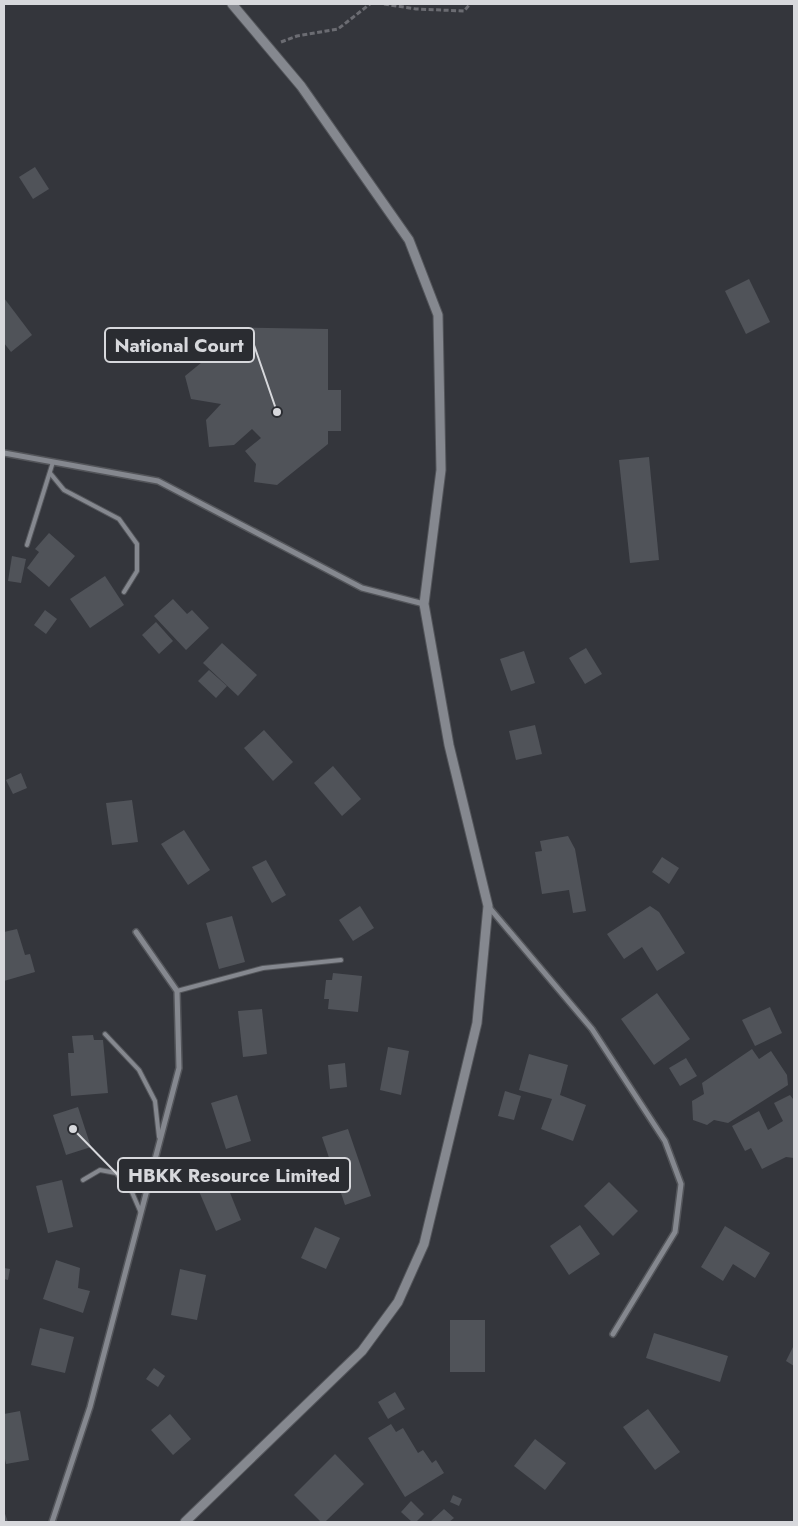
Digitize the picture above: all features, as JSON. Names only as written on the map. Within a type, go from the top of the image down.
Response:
[{"type":"street","points":[[185,1522],[362,1351],[398,1302],[424,1244],[477,1024],[488,906],[449,744],[424,604],[441,470],[438,315],[409,240],[301,86],[232,4]]},
{"type":"street","points":[[4,453],[158,481],[362,588],[424,604]]},
{"type":"street","points":[[488,906],[592,1029],[665,1141],[681,1184],[675,1232],[613,1334]]},
{"type":"street","points":[[52,1522],[90,1407],[179,1068],[178,992],[136,932]]},
{"type":"lane","points":[[27,545],[53,462]]},
{"type":"lane","points":[[50,473],[64,490],[118,519],[137,544],[137,571],[124,592]]},
{"type":"lane","points":[[178,992],[263,968],[341,960]]},
{"type":"lane","points":[[105,1034],[139,1070],[155,1100],[160,1140]]},
{"type":"lane","points":[[84,1180],[100,1170],[116,1173],[131,1190],[141,1213]]},
{"type":"path","points":[[268,47],[296,36],[338,29],[370,4]]},
{"type":"path","points":[[384,4],[416,9],[464,11],[470,4]]},
{"type":"building","points":[[35,167],[49,189],[33,199],[19,177]]},
{"type":"building","points":[[749,279],[770,322],[746,334],[725,291]]},
{"type":"building","points":[[4,298],[32,335],[11,352],[4,343]]},
{"type":"building","points":[[218,327],[328,329],[328,390],[341,390],[341,431],[328,431],[328,444],[277,485],[254,482],[256,464],[245,451],[261,438],[252,429],[234,445],[209,447],[206,420],[221,404],[191,399],[185,376],[218,349]]},
{"type":"building","points":[[649,457],[659,560],[630,563],[619,460]]},
{"type":"building","points":[[49,533],[75,556],[49,587],[27,568],[39,552],[35,549]]},
{"type":"building","points":[[12,556],[26,559],[21,583],[8,581]]},
{"type":"building","points":[[105,576],[124,605],[90,628],[70,599]]},
{"type":"building","points":[[173,599],[187,614],[192,610],[209,628],[186,650],[154,616]]},
{"type":"building","points":[[45,610],[57,619],[46,634],[34,625]]},
{"type":"building","points":[[156,622],[173,641],[159,654],[142,635]]},
{"type":"building","points":[[222,643],[257,675],[238,696],[203,663]]},
{"type":"building","points":[[586,648],[602,674],[585,684],[569,658]]},
{"type":"building","points":[[524,651],[535,683],[511,691],[500,659]]},
{"type":"building","points":[[209,670],[227,686],[216,698],[198,681]]},
{"type":"building","points":[[535,725],[542,754],[516,760],[509,731]]},
{"type":"building","points":[[264,730],[293,762],[273,781],[244,748]]},
{"type":"building","points":[[333,766],[361,799],[342,816],[314,783]]},
{"type":"building","points":[[21,773],[27,788],[13,794],[6,780]]},
{"type":"building","points":[[132,800],[138,842],[112,845],[106,803]]},
{"type":"building","points":[[184,830],[210,870],[188,885],[161,844]]},
{"type":"building","points":[[568,836],[575,849],[586,911],[573,913],[569,890],[542,894],[535,852],[542,851],[540,841]]},
{"type":"building","points":[[662,857],[679,868],[669,884],[652,872]]},
{"type":"building","points":[[266,860],[286,895],[272,903],[252,867]]},
{"type":"building","points":[[360,906],[374,928],[353,941],[339,920]]},
{"type":"building","points":[[650,906],[659,912],[685,953],[657,971],[642,947],[624,959],[607,934]]},
{"type":"building","points":[[232,916],[245,962],[219,969],[206,923]]},
{"type":"building","points":[[17,929],[25,955],[30,954],[35,972],[4,981],[4,932]]},
{"type":"building","points":[[333,973],[362,976],[358,1012],[328,1009],[329,999],[324,999],[326,980],[332,980]]},
{"type":"building","points":[[657,993],[690,1039],[654,1065],[621,1019]]},
{"type":"building","points":[[770,1007],[782,1033],[755,1046],[742,1020]]},
{"type":"building","points":[[262,1009],[267,1054],[243,1057],[238,1011]]},
{"type":"building","points":[[93,1035],[94,1040],[103,1040],[108,1093],[71,1096],[68,1053],[74,1053],[72,1036]]},
{"type":"building","points":[[388,1047],[409,1051],[401,1095],[380,1090]]},
{"type":"building","points":[[752,1049],[759,1059],[771,1051],[787,1075],[788,1085],[728,1123],[714,1120],[707,1125],[693,1120],[692,1101],[704,1094],[702,1083]]},
{"type":"building","points":[[529,1054],[568,1065],[560,1095],[586,1105],[573,1141],[541,1129],[552,1099],[519,1090]]},
{"type":"building","points":[[686,1058],[697,1076],[680,1086],[669,1068]]},
{"type":"building","points":[[345,1063],[347,1087],[330,1089],[328,1065]]},
{"type":"building","points":[[505,1091],[521,1096],[514,1120],[498,1116]]},
{"type":"building","points":[[237,1095],[251,1141],[226,1149],[211,1103]]},
{"type":"building","points":[[790,1095],[794,1099],[794,1158],[786,1157],[762,1169],[751,1148],[745,1151],[732,1126],[759,1111],[768,1130],[783,1121],[774,1103]]},
{"type":"building","points":[[78,1107],[91,1147],[66,1155],[53,1115]]},
{"type":"building","points":[[348,1129],[371,1196],[345,1205],[322,1137]]},
{"type":"building","points":[[224,1178],[241,1220],[216,1231],[198,1189]]},
{"type":"building","points":[[62,1180],[73,1227],[48,1233],[36,1186]]},
{"type":"building","points":[[609,1182],[638,1211],[613,1236],[584,1206]]},
{"type":"building","points":[[580,1225],[600,1254],[569,1275],[550,1246]]},
{"type":"building","points":[[725,1226],[770,1253],[755,1278],[733,1264],[723,1281],[701,1267]]},
{"type":"building","points":[[315,1227],[340,1238],[326,1269],[301,1258]]},
{"type":"building","points":[[56,1260],[80,1268],[78,1288],[90,1291],[83,1313],[43,1299]]},
{"type":"building","points":[[4,1268],[10,1269],[8,1280],[4,1279]]},
{"type":"building","points":[[180,1269],[206,1275],[197,1320],[171,1315]]},
{"type":"building","points":[[450,1320],[485,1320],[485,1372],[450,1372]]},
{"type":"building","points":[[40,1328],[74,1337],[65,1373],[31,1365]]},
{"type":"building","points":[[654,1333],[728,1356],[720,1382],[646,1358]]},
{"type":"building","points":[[794,1345],[794,1366],[786,1361]]},
{"type":"building","points":[[154,1368],[165,1376],[158,1387],[146,1379]]},
{"type":"building","points":[[395,1392],[405,1409],[388,1419],[378,1402]]},
{"type":"building","points":[[648,1409],[680,1452],[655,1470],[623,1427]]},
{"type":"building","points":[[20,1411],[29,1460],[6,1464],[4,1454],[4,1414]]},
{"type":"building","points":[[170,1414],[191,1439],[173,1455],[151,1430]]},
{"type":"building","points":[[391,1424],[396,1432],[403,1428],[418,1453],[423,1450],[432,1463],[436,1460],[444,1473],[405,1497],[368,1438]]},
{"type":"building","points":[[535,1439],[566,1463],[545,1490],[514,1466]]},
{"type":"building","points":[[335,1454],[364,1484],[325,1522],[321,1522],[294,1495]]},
{"type":"building","points":[[453,1495],[462,1499],[459,1506],[450,1502]]},
{"type":"building","points":[[411,1501],[424,1514],[416,1522],[412,1522],[401,1512]]},
{"type":"building","points":[[444,1509],[454,1518],[449,1522],[430,1522]]},
{"type":"building","points":[[4,1511],[8,1522],[4,1522]]},
{"type":"place","name":"National Court","points":[[277,412]]},
{"type":"place","name":"HBKK Resource Limited","points":[[73,1129]]}]
